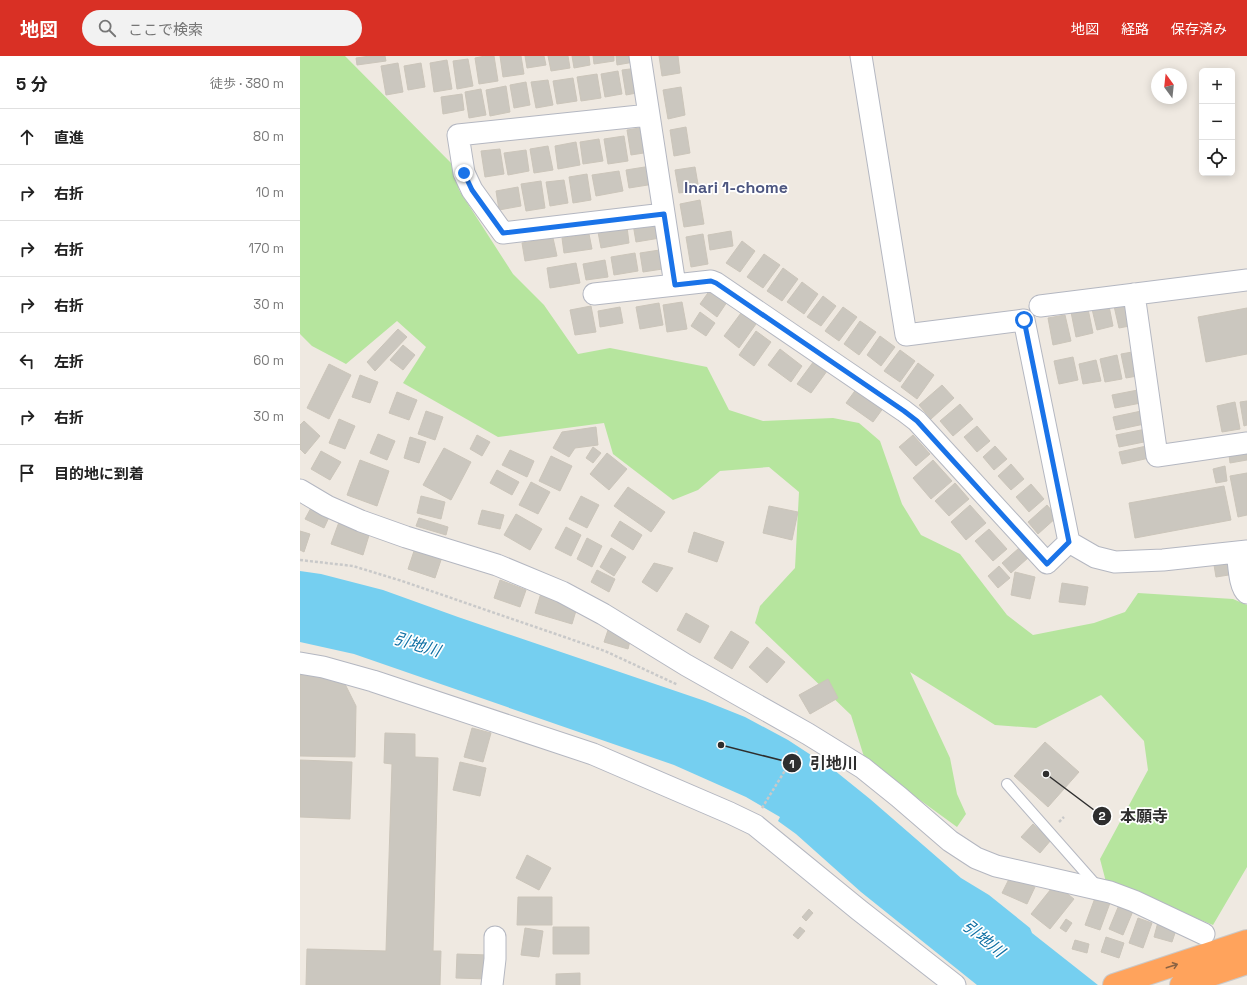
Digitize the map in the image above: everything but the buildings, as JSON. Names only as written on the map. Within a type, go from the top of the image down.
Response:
[{"type":"highway","points":[[1114,985],[1247,941]]},
{"type":"highway","points":[[1181,985],[1247,963]]},
{"type":"street","points":[[640,56],[675,285]]},
{"type":"street","points":[[861,56],[906,335],[1024,320],[1069,542],[1095,557],[1115,562],[1163,560],[1242,552],[1241,585],[1247,593]]},
{"type":"street","points":[[649,115],[458,135],[464,173],[472,190],[503,233],[664,214]]},
{"type":"street","points":[[1040,306],[1247,280]]},
{"type":"street","points":[[594,294],[711,281],[716,283],[917,421],[1047,564],[1069,542]]},
{"type":"street","points":[[1134,294],[1158,456],[1247,443]]},
{"type":"street","points":[[300,490],[326,506],[361,521],[406,537],[497,565],[569,596],[603,614],[686,665],[808,734],[863,768],[900,797],[950,841],[976,858],[996,866],[1100,889],[1134,901],[1204,934]]},
{"type":"street","points":[[300,663],[323,667],[373,681],[593,754],[755,825],[865,915],[955,985]]},
{"type":"street","points":[[492,985],[495,958],[495,937]]},
{"type":"lane","points":[[1007,784],[1100,889]]},
{"type":"path","points":[[300,560],[353,566],[402,582],[605,651],[683,688]]},
{"type":"path","points":[[762,808],[801,745]]},
{"type":"green space","points":[[300,56],[345,56],[453,165],[459,190],[513,274],[544,305],[578,354],[610,348],[707,367],[729,410],[763,421],[833,418],[859,423],[880,441],[902,504],[921,535],[960,554],[1007,615],[1033,635],[1094,623],[1125,612],[1138,593],[1233,599],[1247,605],[1247,867],[1213,925],[1106,882],[1100,859],[1148,770],[1144,741],[1101,695],[1036,728],[995,725],[910,672],[950,758],[957,794],[966,814],[957,827],[865,760],[851,715],[755,623],[760,606],[795,568],[799,492],[769,467],[720,471],[698,490],[673,500],[613,454],[604,423],[498,437],[403,383],[426,347],[397,321],[346,364],[312,346],[300,334]]},
{"type":"water","points":[[300,571],[321,574],[383,590],[705,701],[745,717],[788,740],[834,770],[870,799],[961,878],[989,895],[1030,928],[1032,933],[1098,985],[977,985],[861,892],[796,834],[778,821],[780,817],[746,797],[674,765],[354,654],[300,642]]},
{"type":"place","name":"引地川","points":[[721,745]]},
{"type":"place","name":"本願寺","points":[[1046,774]]},
{"type":"district","name":"Inari 1-chome","points":[[736,187]]},
{"type":"route","points":[[464,173],[472,190],[503,233],[664,214],[675,285],[711,281],[716,283],[904,411],[917,421],[1047,564],[1069,542],[1024,320]]}]
